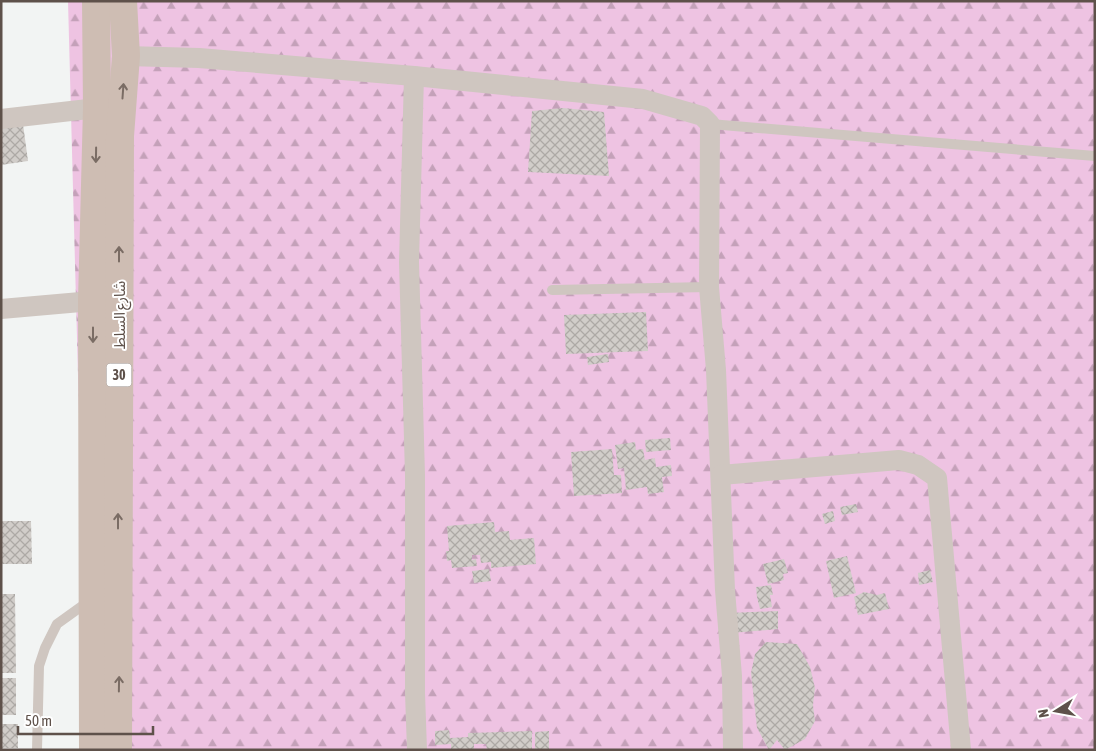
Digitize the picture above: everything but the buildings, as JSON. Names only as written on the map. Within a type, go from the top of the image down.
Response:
[{"type":"main road","name":"شارع السلط","points":[[93,750],[92,300],[97,108],[96,1]]},
{"type":"main road","name":"شارع السلط","points":[[118,750],[120,136],[126,56],[123,1]]},
{"type":"street","points":[[126,56],[199,58],[414,76],[643,99],[702,116],[710,124],[709,287],[716,370],[725,590],[732,676],[732,750]]},
{"type":"street","points":[[414,76],[409,262],[415,475],[415,693],[417,750]]},
{"type":"street","points":[[1,119],[97,108]]},
{"type":"street","points":[[1,309],[92,300]]},
{"type":"street","points":[[721,475],[899,460],[918,465],[937,478],[960,750]]},
{"type":"lane","points":[[710,124],[1095,156]]},
{"type":"lane","points":[[552,290],[709,287]]},
{"type":"lane","points":[[37,750],[39,666],[45,648],[57,624],[93,597]]},
{"type":"green space","points":[[68,1],[1095,1],[1095,750],[88,750]]}]
